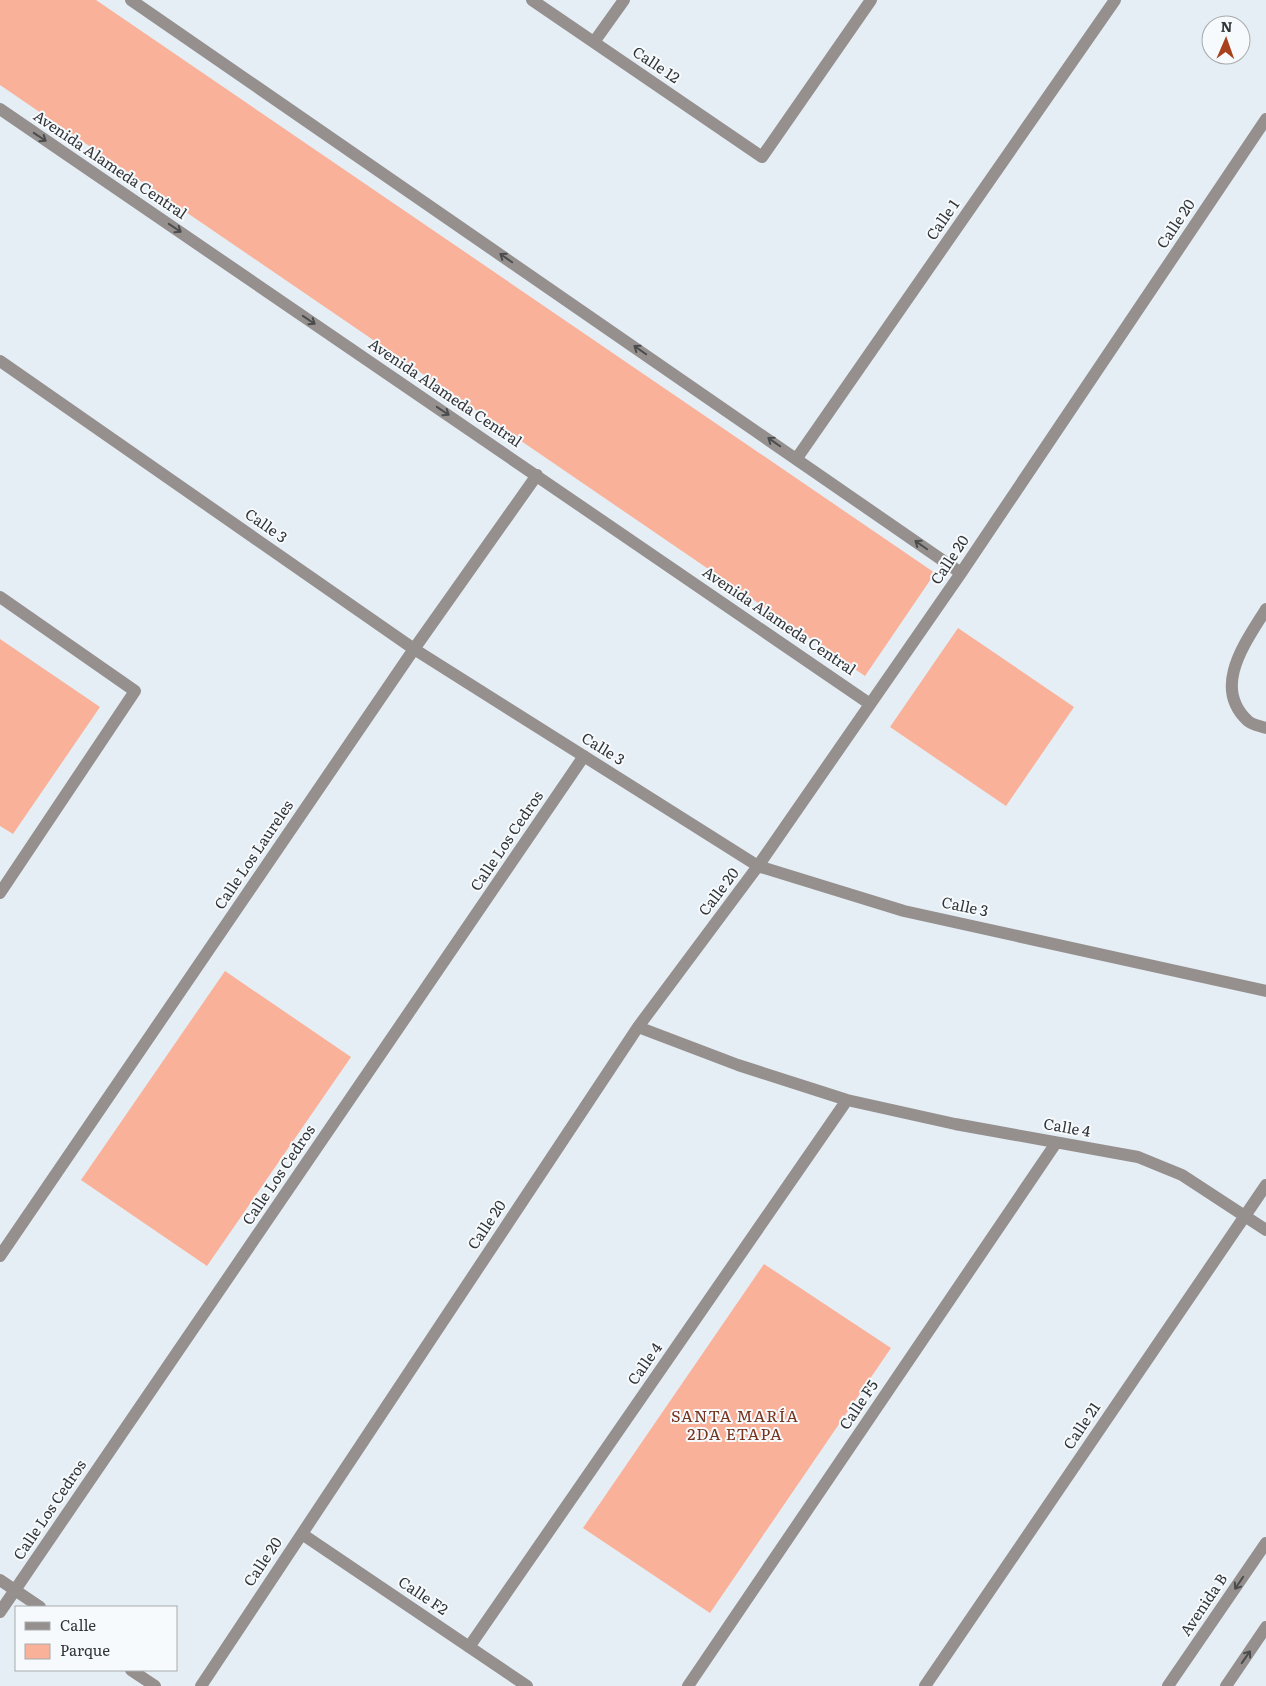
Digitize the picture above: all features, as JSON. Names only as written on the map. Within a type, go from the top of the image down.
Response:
[{"type":"street","points":[[131,0],[961,573]]},
{"type":"street","name":"Calle 12","points":[[532,0],[762,158],[871,0]]},
{"type":"street","points":[[594,42],[624,0]]},
{"type":"street","name":"Calle 1","points":[[797,458],[1115,0]]},
{"type":"street","name":"Avenida Alameda Central","points":[[0,109],[870,704]]},
{"type":"street","name":"Calle 20","points":[[200,1686],[638,1027],[758,866],[961,573],[1266,119]]},
{"type":"street","name":"Calle 3","points":[[0,361],[414,649],[758,866],[904,910],[1266,991]]},
{"type":"street","name":"Calle Los Laureles","points":[[0,1256],[414,649],[536,475]]},
{"type":"street","points":[[0,597],[135,691],[0,893]]},
{"type":"street","points":[[1266,609],[1239,654],[1231,685],[1235,703],[1249,722],[1266,728]]},
{"type":"street","name":"Calle Los Cedros","points":[[0,1612],[584,756]]},
{"type":"street","name":"Calle 4","points":[[638,1027],[738,1065],[847,1100],[955,1124],[1138,1157],[1182,1175],[1266,1230]]},
{"type":"street","name":"Calle 4","points":[[469,1647],[847,1100]]},
{"type":"street","name":"Calle F5","points":[[688,1686],[1056,1143]]},
{"type":"street","name":"Calle 21","points":[[925,1686],[1266,1185]]},
{"type":"street","name":"Calle F2","points":[[302,1534],[527,1686]]},
{"type":"street","name":"Avenida B","points":[[1168,1686],[1266,1543]]},
{"type":"street","points":[[0,1580],[39,1606]]},
{"type":"street","points":[[1226,1686],[1266,1627]]},
{"type":"street","points":[[132,1671],[155,1686]]},
{"type":"green space","points":[[0,0],[96,0],[935,573],[865,676],[0,85]]},
{"type":"green space","points":[[958,628],[1074,707],[1006,806],[890,727]]},
{"type":"green space","points":[[0,639],[100,707],[13,834],[0,826]]},
{"type":"green space","points":[[225,971],[351,1057],[207,1266],[81,1180]]},
{"type":"green space","points":[[764,1264],[891,1348],[710,1613],[583,1528]]},
{"type":"district","name":"SANTA MARÍA 2DA ETAPA","points":[[735,1425]]}]
